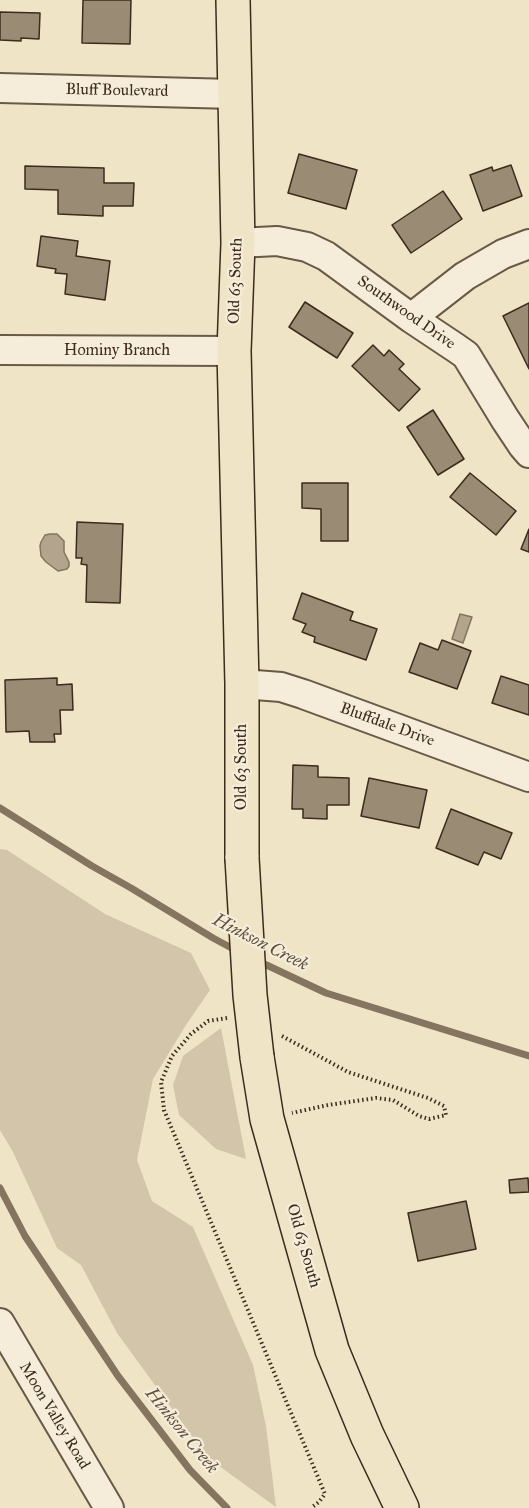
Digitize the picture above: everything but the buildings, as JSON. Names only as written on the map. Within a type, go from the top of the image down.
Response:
[{"type":"main road","name":"Old 63 South","points":[[233,0],[238,243],[234,351],[242,684],[242,858],[250,995],[267,1119],[332,1350],[367,1435],[402,1508]]},
{"type":"street","name":"Bluff Boulevard","points":[[0,88],[234,94]]},
{"type":"street","name":"Southwood Drive","points":[[238,243],[277,241],[307,247],[326,256],[465,355],[522,446],[529,453]]},
{"type":"street","points":[[411,318],[465,276],[503,254],[529,244]]},
{"type":"street","name":"Hominy Branch","points":[[0,350],[234,351]]},
{"type":"street","name":"Bluffdale Drive","points":[[242,684],[281,687],[303,694],[529,777]]},
{"type":"street","name":"Moon Valley Road","points":[[0,1323],[109,1508]]},
{"type":"path","points":[[311,1508],[319,1502]]},
{"type":"shaded area","points":[[57,534],[64,541],[64,552],[69,562],[67,569],[58,571],[41,556],[41,542],[45,535]]},
{"type":"shaded area","points":[[460,614],[472,617],[463,643],[452,639]]},
{"type":"shaded area","points":[[0,849],[7,850],[105,914],[191,953],[210,990],[153,1079],[137,1160],[152,1201],[193,1227],[253,1365],[266,1426],[276,1507],[208,1458],[117,1333],[81,1265],[57,1248],[13,1152],[0,1130]]},
{"type":"shaded area","points":[[221,1028],[246,1159],[216,1149],[179,1115],[173,1085],[183,1056]]},
{"type":"waterway","name":"Hinkson Creek","points":[[0,808],[92,866],[237,951]]},
{"type":"waterway","name":"Hinkson Creek","points":[[258,961],[326,993],[529,1056]]},
{"type":"waterway","name":"Hinkson Creek","points":[[0,1188],[25,1236],[118,1376],[190,1470],[227,1508]]}]
